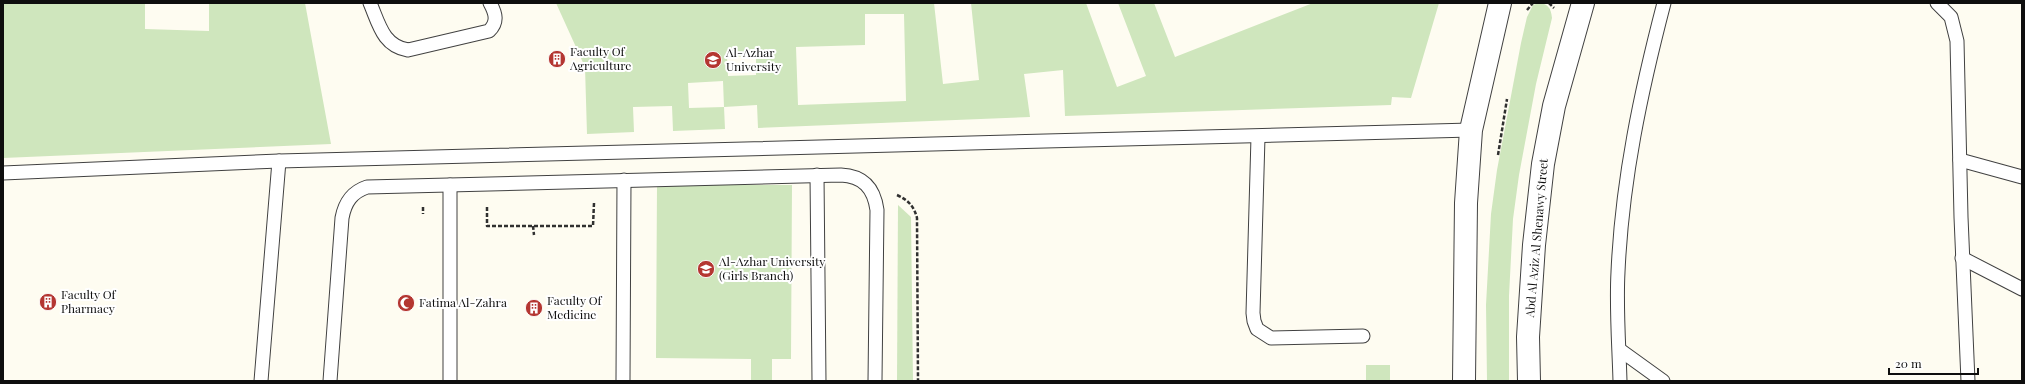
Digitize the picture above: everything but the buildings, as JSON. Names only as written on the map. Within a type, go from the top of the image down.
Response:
[{"type":"street","points":[[1464,381],[1466,203],[1471,130],[1500,3]]},
{"type":"street","name":"Abd Al Aziz Al Shenawy Street","points":[[1529,381],[1528,337],[1532,276],[1543,164],[1554,106],[1583,3]]},
{"type":"lane","points":[[370,3],[386,38],[399,48],[408,50],[489,31],[496,22],[496,16],[490,3]]},
{"type":"lane","points":[[1620,381],[1618,272],[1628,171],[1635,123],[1664,3]]},
{"type":"lane","points":[[1937,3],[1950,17],[1957,41],[1962,258],[1968,381]]},
{"type":"lane","points":[[3,173],[280,161],[1258,137],[1471,130]]},
{"type":"lane","points":[[1258,137],[1253,312],[1257,329],[1271,338],[1363,336]]},
{"type":"lane","points":[[1960,160],[2022,178]]},
{"type":"lane","points":[[261,381],[280,161]]},
{"type":"lane","points":[[817,175],[819,381]]},
{"type":"lane","points":[[330,381],[342,218],[344,207],[350,197],[358,190],[367,187],[817,175],[853,176],[863,180],[871,188],[876,198],[878,210],[875,381]]},
{"type":"lane","points":[[624,180],[624,381]]},
{"type":"lane","points":[[450,185],[450,381]]},
{"type":"lane","points":[[1962,258],[2022,289]]},
{"type":"lane","points":[[1620,350],[1663,381]]},
{"type":"path","points":[[1526,12],[1533,3]]},
{"type":"path","points":[[1498,157],[1509,92]]},
{"type":"path","points":[[487,184],[487,226],[593,226],[594,181]]},
{"type":"path","points":[[871,188],[898,195],[915,208],[917,218],[918,381]]},
{"type":"path","points":[[533,226],[534,235]]},
{"type":"green space","points":[[3,3],[145,3],[145,29],[209,31],[209,3],[305,3],[331,144],[3,158]]},
{"type":"green space","points":[[556,3],[934,3],[943,84],[979,80],[971,3],[1086,3],[1117,87],[1146,76],[1118,3],[1154,3],[1175,57],[1313,3],[1439,3],[1411,98],[1392,97],[1391,105],[1065,116],[1063,70],[1024,74],[1030,117],[758,128],[757,105],[724,107],[725,129],[673,131],[672,106],[633,107],[634,132],[587,134],[585,67]],"holes":[[[865,14],[904,14],[906,101],[798,105],[796,47],[865,45]],[[756,56],[756,75],[728,76],[727,57]],[[723,81],[724,107],[689,108],[688,83]]]},
{"type":"green space","points":[[1539,3],[1545,4],[1548,7],[1552,18],[1536,84],[1519,175],[1513,219],[1509,296],[1509,381],[1487,381],[1486,305],[1491,214],[1497,170],[1527,17],[1533,5]]},
{"type":"green space","points":[[657,185],[792,185],[791,359],[772,359],[772,381],[751,381],[751,359],[656,358]]},
{"type":"green space","points":[[898,205],[911,217],[913,381],[897,381]]},
{"type":"green space","points":[[1366,365],[1390,365],[1390,381],[1366,381]]},
{"type":"place","name":"Faculty Of Agriculture","points":[[557,59]]},
{"type":"place","name":"Al-Azhar University","points":[[713,60]]},
{"type":"place","name":"Al-Azhar University (Girls Branch)","points":[[706,269]]},
{"type":"place","name":"Faculty Of Pharmacy","points":[[48,302]]},
{"type":"place","name":"Fatima Al-Zahra","points":[[406,303]]},
{"type":"place","name":"Faculty Of Medicine","points":[[534,308]]}]
